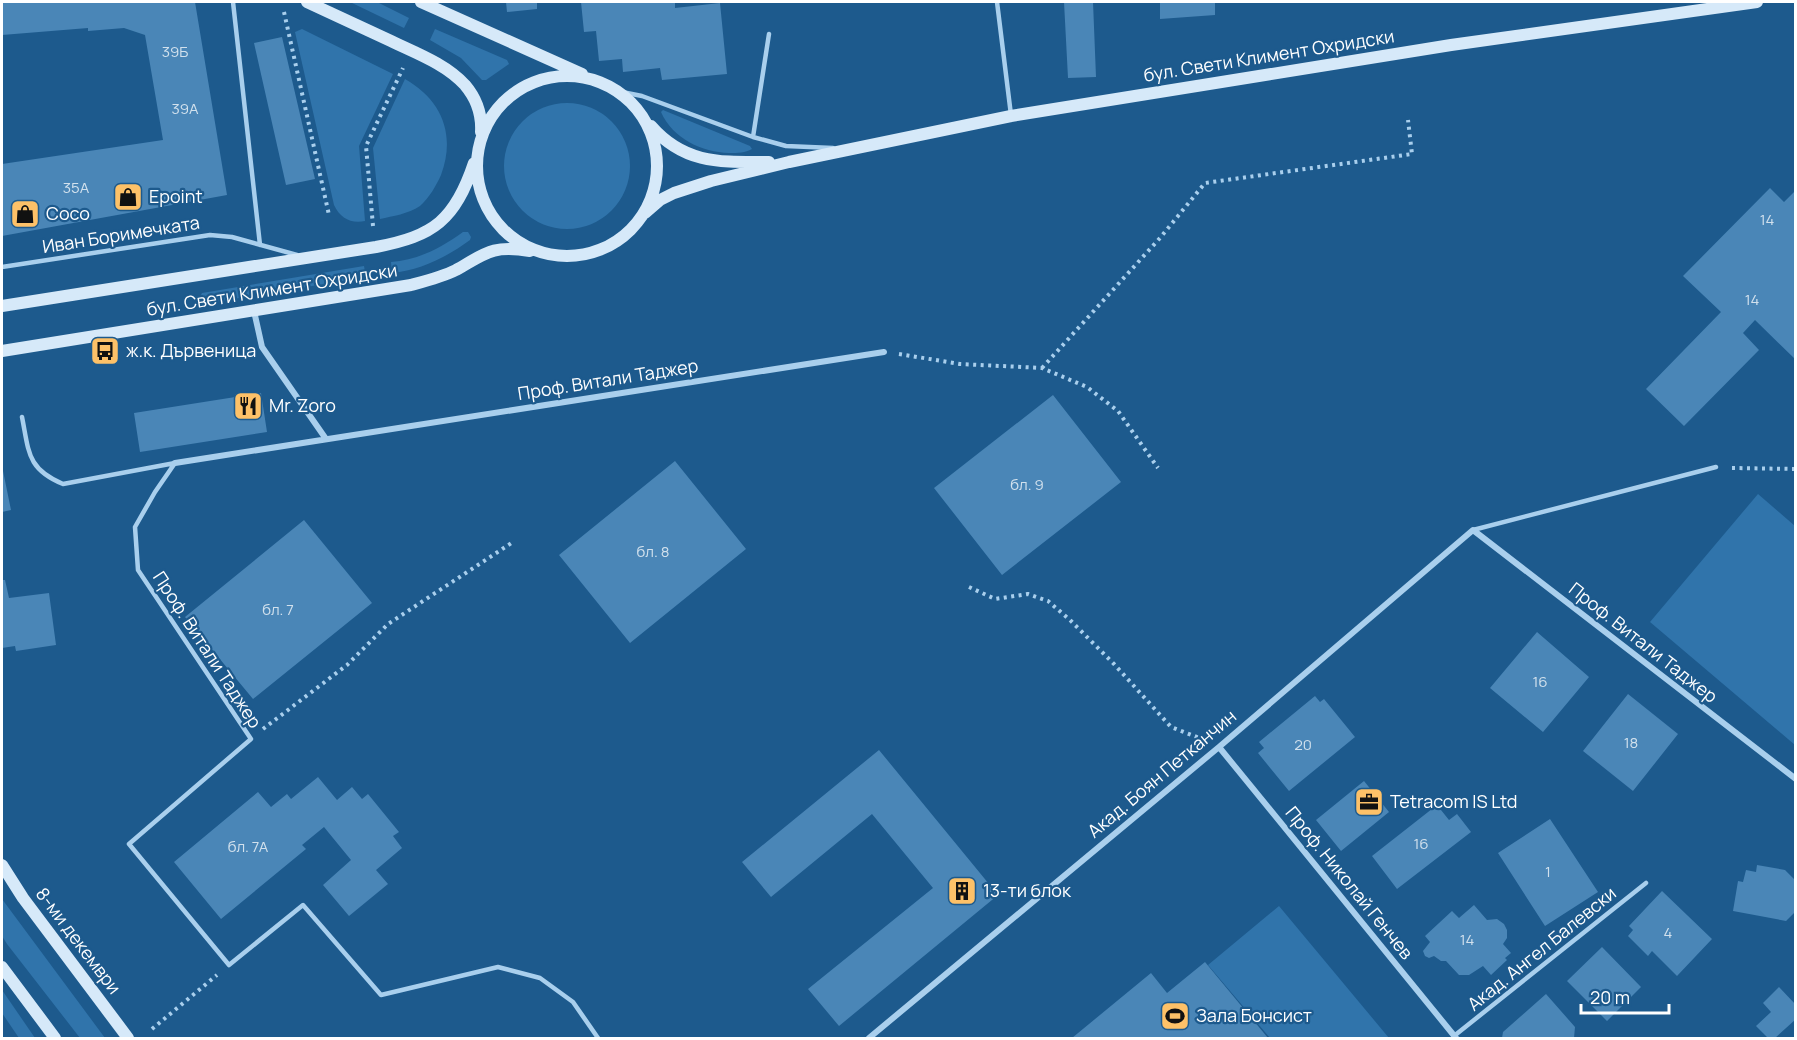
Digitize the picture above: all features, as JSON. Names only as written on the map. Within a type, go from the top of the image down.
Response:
[{"type":"main road","points":[[308,2],[411,50],[454,75],[466,87],[482,119],[477,155],[479,187],[495,219],[521,243],[541,253],[569,257],[595,254],[615,244],[633,230],[645,213],[654,192],[658,156],[646,120],[632,104],[617,91],[594,79],[421,2]]},
{"type":"main road","name":"бул. Свети Климент Охридски","points":[[645,213],[660,200],[674,193],[711,181],[789,162],[1011,116],[1451,45],[1757,2]]},
{"type":"main road","points":[[481,137],[489,119],[500,104],[513,92],[532,82],[551,77],[570,76],[594,79]]},
{"type":"main road","name":"бул. Свети Климент Охридски","points":[[646,120],[661,138],[676,149],[693,156],[721,162],[789,162]]},
{"type":"main road","name":"бул. Свети Климент Охридски","points":[[2,306],[398,243],[425,234],[453,210],[477,155]]},
{"type":"main road","name":"бул. Свети Климент Охридски","points":[[2,351],[411,285],[454,271],[478,255],[491,250],[505,248],[541,253]]},
{"type":"main road","name":"8-ми декември","points":[[2,865],[23,898],[128,1038]]},
{"type":"main road","points":[[2,967],[55,1038]]},
{"type":"street","points":[[254,311],[262,347],[326,439]]},
{"type":"street","name":"Проф. Витали Таджер","points":[[175,463],[884,352]]},
{"type":"street","name":"Проф. Витали Таджер","points":[[1473,530],[1796,779]]},
{"type":"street","name":"Акад. Боян Петканчин","points":[[869,1038],[1219,747],[1473,530]]},
{"type":"street","name":"Проф. Николай Генчев","points":[[1219,747],[1455,1037]]},
{"type":"lane","points":[[233,2],[261,245]]},
{"type":"lane","points":[[997,2],[1011,116]]},
{"type":"lane","points":[[753,137],[769,34]]},
{"type":"lane","points":[[617,91],[642,96],[753,137],[786,146],[856,149]]},
{"type":"lane","name":"Иван Боримечката","points":[[2,267],[210,235],[232,237],[290,254],[315,256]]},
{"type":"lane","points":[[22,417],[31,460],[46,477],[63,484],[175,463]]},
{"type":"lane","name":"Проф. Витали Таджер","points":[[175,463],[135,527],[138,570],[251,739],[129,844],[229,965]]},
{"type":"lane","points":[[1473,530],[1716,467]]},
{"type":"lane","name":"Акад. Ангел Балевски","points":[[1455,1037],[1646,883]]},
{"type":"lane","points":[[229,965],[303,905],[381,995],[498,967],[540,978],[573,1002],[598,1038]]},
{"type":"path","points":[[284,12],[329,215]]},
{"type":"path","points":[[373,226],[366,146],[403,69]]},
{"type":"path","points":[[1042,368],[1160,238],[1205,183],[1412,154],[1408,120]]},
{"type":"path","points":[[884,352],[960,364],[1042,368],[1087,387],[1118,411],[1158,468]]},
{"type":"path","points":[[1716,467],[1796,469]]},
{"type":"path","points":[[251,739],[347,665],[388,624],[513,542]]},
{"type":"path","points":[[969,587],[995,599],[1028,594],[1048,601],[1114,664],[1171,727],[1219,747]]},
{"type":"path","points":[[153,1029],[229,965]]},
{"type":"shaded area","points":[[350,2],[377,2],[409,18],[404,28]]},
{"type":"shaded area","points":[[302,29],[393,74],[359,146],[365,221],[355,222],[347,219],[334,205],[295,32]]},
{"type":"shaded area","points":[[435,29],[507,60],[509,64],[486,80],[482,80],[461,58],[430,40]]},
{"type":"shaded area","points":[[405,79],[428,97],[437,108],[446,133],[445,160],[437,183],[420,206],[405,213],[380,219],[373,148]]},
{"type":"shaded area","points":[[567,103],[591,108],[611,122],[625,142],[630,166],[625,190],[611,210],[591,224],[567,229],[543,224],[523,210],[509,190],[504,166],[509,142],[523,122],[543,108]]},
{"type":"shaded area","points":[[663,110],[750,146],[752,149],[729,153],[699,147],[673,130],[661,112]]},
{"type":"shaded area","points":[[463,232],[468,232],[470,240],[452,252],[423,266],[392,273],[391,262],[411,259],[429,252]]},
{"type":"shaded area","points":[[364,266],[366,277],[204,304],[199,299],[202,293]]},
{"type":"shaded area","points":[[1758,494],[1795,526],[1795,745],[1650,622]]},
{"type":"shaded area","points":[[2,899],[105,1038],[80,1038],[7,944],[2,936]]},
{"type":"shaded area","points":[[1279,906],[1389,1038],[1270,1038],[1208,965]]},
{"type":"shaded area","points":[[2,990],[35,1038],[19,1038],[2,1013]]},
{"type":"building","points":[[2,2],[195,2],[227,195],[2,236],[2,164],[163,140],[145,35],[124,28],[88,31],[88,28],[2,35]]},
{"type":"building","points":[[506,2],[537,2],[537,9],[507,12]]},
{"type":"building","points":[[581,2],[675,2],[675,8],[720,3],[727,74],[662,80],[660,68],[623,72],[622,59],[599,61],[596,31],[584,32]]},
{"type":"building","points":[[1064,2],[1093,2],[1096,77],[1068,78]]},
{"type":"building","points":[[1160,2],[1215,2],[1215,15],[1160,19]]},
{"type":"building","points":[[282,37],[315,179],[286,185],[254,43]]},
{"type":"building","points":[[1770,188],[1784,202],[1796,190],[1796,360],[1755,320],[1743,333],[1759,350],[1684,426],[1646,389],[1721,312],[1683,276]]},
{"type":"building","points":[[261,393],[267,432],[140,452],[134,413]]},
{"type":"building","points":[[1053,395],[1121,482],[1002,575],[934,488]]},
{"type":"building","points":[[675,461],[746,549],[630,643],[559,555]]},
{"type":"building","points":[[2,466],[11,510],[2,512]]},
{"type":"building","points":[[304,520],[372,603],[253,699],[185,617]]},
{"type":"building","points":[[2,580],[5,580],[9,598],[49,593],[56,645],[16,651],[15,646],[2,648]]},
{"type":"building","points":[[1537,632],[1589,677],[1543,732],[1490,688]]},
{"type":"building","points":[[1628,694],[1678,734],[1633,791],[1583,751]]},
{"type":"building","points":[[1315,696],[1320,702],[1324,699],[1355,737],[1289,791],[1258,753],[1264,748],[1259,742]]},
{"type":"building","name":"13-ти блок","points":[[879,750],[998,895],[839,1026],[808,989],[933,888],[872,814],[771,897],[742,862]]},
{"type":"building","points":[[318,777],[337,800],[352,787],[362,799],[368,794],[399,832],[393,836],[402,848],[376,870],[388,884],[349,916],[323,885],[351,860],[324,827],[302,845],[306,849],[221,919],[174,862],[258,792],[271,807],[287,794],[291,799]]},
{"type":"building","points":[[1364,781],[1389,812],[1341,851],[1316,820]]},
{"type":"building","points":[[1437,805],[1449,820],[1457,814],[1471,832],[1397,889],[1372,856]]},
{"type":"building","points":[[1550,819],[1598,892],[1545,926],[1498,853]]},
{"type":"building","points":[[1757,865],[1785,870],[1796,881],[1796,911],[1786,921],[1733,911],[1738,881],[1743,882],[1746,870],[1756,872]]},
{"type":"building","points":[[1662,891],[1712,939],[1677,976],[1652,951],[1648,956],[1628,936],[1633,930],[1629,926]]},
{"type":"building","points":[[1474,905],[1487,920],[1497,919],[1504,924],[1507,930],[1507,938],[1503,944],[1511,953],[1491,975],[1483,966],[1469,975],[1459,975],[1446,961],[1441,961],[1434,956],[1429,958],[1423,951],[1430,942],[1425,936],[1452,911],[1459,918]]},
{"type":"building","points":[[1602,947],[1641,987],[1607,1021],[1567,981]]},
{"type":"building","name":"Зала Бонсист","points":[[1205,962],[1268,1038],[1072,1038],[1151,973],[1167,993]]},
{"type":"building","points":[[1779,987],[1796,1005],[1796,1019],[1775,1038],[1768,1038],[1756,1026],[1771,1012],[1763,1003]]},
{"type":"building","points":[[1546,994],[1575,1027],[1574,1038],[1502,1038],[1503,1032]]},
{"type":"place","name":"Epoint","points":[[128,197]]},
{"type":"place","name":"Coco","points":[[25,214]]},
{"type":"place","name":"ж.к. Дървеница","points":[[105,351]]},
{"type":"place","name":"Mr. Zoro","points":[[248,406]]},
{"type":"place","name":"Tetracom IS Ltd","points":[[1369,802]]},
{"type":"place","name":"13-ти блок","points":[[962,891]]},
{"type":"place","name":"Зала Бонсист","points":[[1175,1016]]}]
